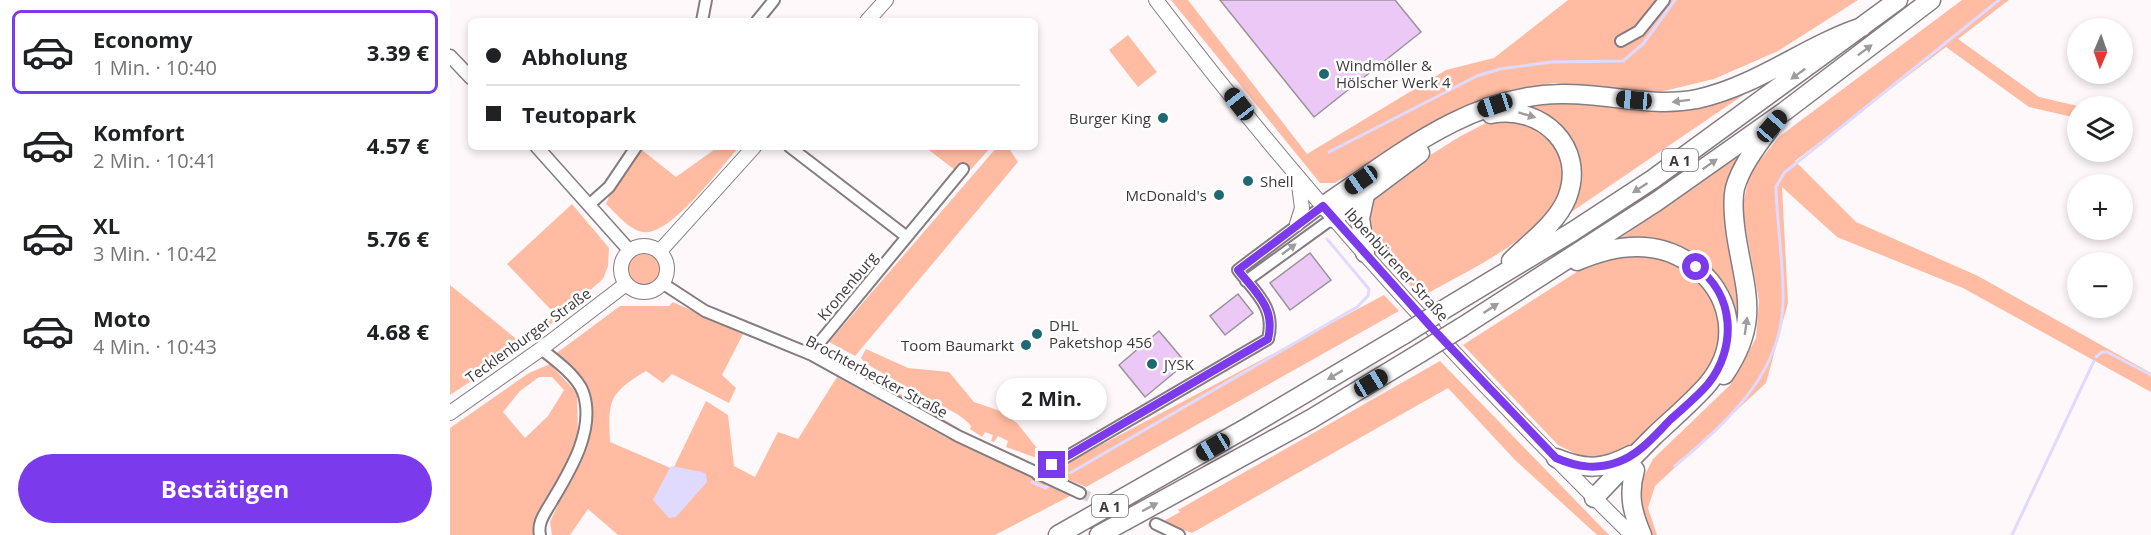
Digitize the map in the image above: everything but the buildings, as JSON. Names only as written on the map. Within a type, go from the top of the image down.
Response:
[{"type":"highway","name":"A 1","points":[[1058,535],[1248,427],[1491,281],[1653,179],[1898,0]]},
{"type":"highway","name":"A 1","points":[[1099,535],[1311,419],[1462,327],[1656,202],[1785,111],[1931,0]]},
{"type":"highway","points":[[1328,212],[1414,145],[1443,127],[1482,108],[1531,96],[1563,94],[1658,103],[1698,99],[1737,86],[1836,36],[1862,27]]},
{"type":"highway","points":[[1642,535],[1631,501],[1630,484],[1636,461],[1722,378],[1744,339],[1749,309],[1734,223],[1735,189],[1754,150],[1785,111]]},
{"type":"highway","points":[[1328,212],[1365,195],[1428,147],[1472,121],[1493,114],[1510,112],[1534,117],[1544,123],[1559,138],[1569,159],[1571,172],[1566,199],[1546,226],[1491,281]]},
{"type":"highway","points":[[1365,195],[1360,218],[1365,253]]},
{"type":"highway","points":[[1521,288],[1579,260],[1619,247],[1657,248],[1685,260],[1706,275],[1725,302],[1728,332],[1723,360],[1708,384],[1598,502]]},
{"type":"highway","points":[[1556,458],[1578,467],[1599,467],[1618,462],[1636,461]]},
{"type":"main road","points":[[870,18],[886,0]]},
{"type":"main road","name":"Ibbenbürener Straße","points":[[1156,0],[1328,212],[1556,458],[1632,535]]},
{"type":"main road","points":[[660,251],[751,150]]},
{"type":"main road","points":[[1298,175],[1302,208],[1298,224]]},
{"type":"main road","points":[[644,245],[660,251],[667,270],[662,283],[648,292],[632,289],[626,284],[620,270],[621,263],[629,250],[644,245]]},
{"type":"main road","name":"Tecklenburger Straße","points":[[450,413],[626,284]]},
{"type":"street","points":[[702,18],[705,0]]},
{"type":"street","points":[[759,18],[774,0]]},
{"type":"street","points":[[1621,41],[1639,31],[1664,0]]},
{"type":"street","points":[[450,56],[468,75]]},
{"type":"street","points":[[540,150],[629,250]]},
{"type":"street","points":[[590,204],[609,187],[634,150]]},
{"type":"street","points":[[794,150],[908,237]]},
{"type":"street","name":"Kronenburg","points":[[810,354],[963,169]]},
{"type":"street","points":[[1037,474],[1268,339],[1272,322],[1266,307],[1238,270],[1298,224],[1328,212]]},
{"type":"street","points":[[1246,281],[1328,212]]},
{"type":"street","name":"Brochterbecker Straße","points":[[662,283],[705,311],[810,354],[958,436],[1080,493]]},
{"type":"street","points":[[540,535],[541,521],[579,453],[585,409],[583,392],[577,382],[541,348]]},
{"type":"street","points":[[1156,524],[1179,535]]},
{"type":"shaded area","points":[[1171,0],[1188,0],[1307,154],[1446,70],[1494,58],[1568,0],[1858,0],[1778,51],[1714,79],[1660,92],[1554,83],[1510,91],[1449,113],[1335,183],[1320,183]]},
{"type":"shaded area","points":[[1962,0],[2009,0],[1958,39],[2039,97],[2067,103],[2067,116],[2029,107],[1946,47],[1795,161],[1856,222],[1978,276],[2151,373],[2151,392],[1963,288],[1837,237],[1782,187],[1788,303],[1766,383],[1655,486],[1648,508],[1657,535],[1652,535],[1640,513],[1640,484],[1653,459],[1730,385],[1756,338],[1759,301],[1742,209],[1750,172],[1780,136]]},
{"type":"shaded area","points":[[1128,35],[1157,72],[1138,87],[1109,50]]},
{"type":"shaded area","points":[[1764,81],[1558,221],[1572,159],[1507,104],[1526,100],[1640,106]]},
{"type":"shaded area","points":[[1504,119],[1533,125],[1549,137],[1562,163],[1561,187],[1550,208],[1533,228],[1486,261],[1420,298],[1371,237],[1366,216],[1370,203],[1421,161],[1459,137],[1486,123]]},
{"type":"shaded area","points":[[642,150],[676,177],[714,150],[736,150],[680,213],[654,231],[638,231],[623,221],[606,204],[613,187]]},
{"type":"shaded area","points":[[929,150],[988,150],[964,177]]},
{"type":"shaded area","points":[[994,150],[1010,150],[1018,162],[855,356],[829,342]]},
{"type":"shaded area","points":[[1746,151],[1738,169],[1745,303],[1729,353],[1708,271],[1613,243]]},
{"type":"shaded area","points":[[572,204],[609,248],[608,266],[603,279],[530,342],[450,395],[450,285],[520,342],[555,314],[507,264]]},
{"type":"shaded area","points":[[644,250],[657,255],[662,268],[657,281],[644,286],[631,281],[626,268],[631,255]]},
{"type":"shaded area","points":[[1629,253],[1665,258],[1701,279],[1718,308],[1721,339],[1713,362],[1700,382],[1635,443],[1605,458],[1584,458],[1558,445],[1463,345],[1586,266]]},
{"type":"shaded area","points":[[1384,295],[1399,311],[1086,487],[1050,472]]},
{"type":"shaded area","points":[[673,302],[743,334],[722,375],[736,388],[729,403],[672,374],[663,383],[646,371],[624,385],[613,399],[610,416],[610,442],[673,469],[706,401],[728,415],[734,466],[755,477],[778,432],[798,439],[837,377],[945,437],[1072,495],[995,535],[618,535],[588,509],[570,535],[552,535],[550,522],[588,439],[589,390],[554,355],[620,306],[669,306]]},
{"type":"shaded area","points":[[866,349],[908,368],[949,372],[974,402],[1000,411],[1017,423],[1040,452],[1042,460],[1006,447],[1008,441],[998,436],[994,442],[991,441],[993,435],[985,432],[982,437],[970,429],[971,426],[958,415],[865,363],[861,358]]},
{"type":"shaded area","points":[[820,352],[875,379],[960,429],[947,425],[822,356]]},
{"type":"shaded area","points":[[1440,361],[1609,535],[1597,535],[1515,460],[1448,388],[1192,533],[1162,522],[1180,512],[1178,510]]},
{"type":"shaded area","points":[[550,364],[577,393],[578,437],[573,453],[538,515],[541,535],[450,535],[450,428],[529,373]],"holes":[[[539,377],[552,377],[564,390],[548,416],[525,438],[503,412],[520,391]]]},
{"type":"shaded area","points":[[671,466],[702,472],[706,474],[707,482],[676,517],[669,518],[653,500]]},
{"type":"waterway","points":[[1329,152],[1477,76],[1500,69],[1551,62],[1623,61],[1643,44],[1675,0]]},
{"type":"waterway","points":[[1675,466],[1713,432],[1748,395],[1773,352],[1780,328],[1783,302],[1776,187],[1784,173],[1999,0]]},
{"type":"waterway","points":[[1070,473],[1357,307],[1368,296],[1369,289],[1327,239]]},
{"type":"waterway","points":[[2096,357],[2102,352],[2107,352],[2151,375]]},
{"type":"waterway","points":[[2012,535],[2094,361]]},
{"type":"waterway","points":[[1032,482],[1046,488],[1048,486]]},
{"type":"tunnel","points":[[1080,493],[1156,524]]},
{"type":"place","name":"Windmöller & Hölscher Werk 4","points":[[1324,74]]},
{"type":"place","name":"Burger King","points":[[1163,118]]},
{"type":"place","name":"Shell","points":[[1248,181]]},
{"type":"place","name":"McDonald's","points":[[1219,195]]},
{"type":"place","name":"DHL Paketshop 456","points":[[1037,334]]},
{"type":"place","name":"Toom Baumarkt","points":[[1026,345]]},
{"type":"place","name":"JYSK","points":[[1152,364]]},
{"type":"route","points":[[1052,465],[1268,339],[1272,322],[1266,307],[1238,270],[1323,206],[1431,327],[1556,458],[1578,467],[1599,467],[1618,462],[1638,452],[1708,384],[1723,360],[1728,332],[1725,302],[1706,275],[1696,267]]}]
